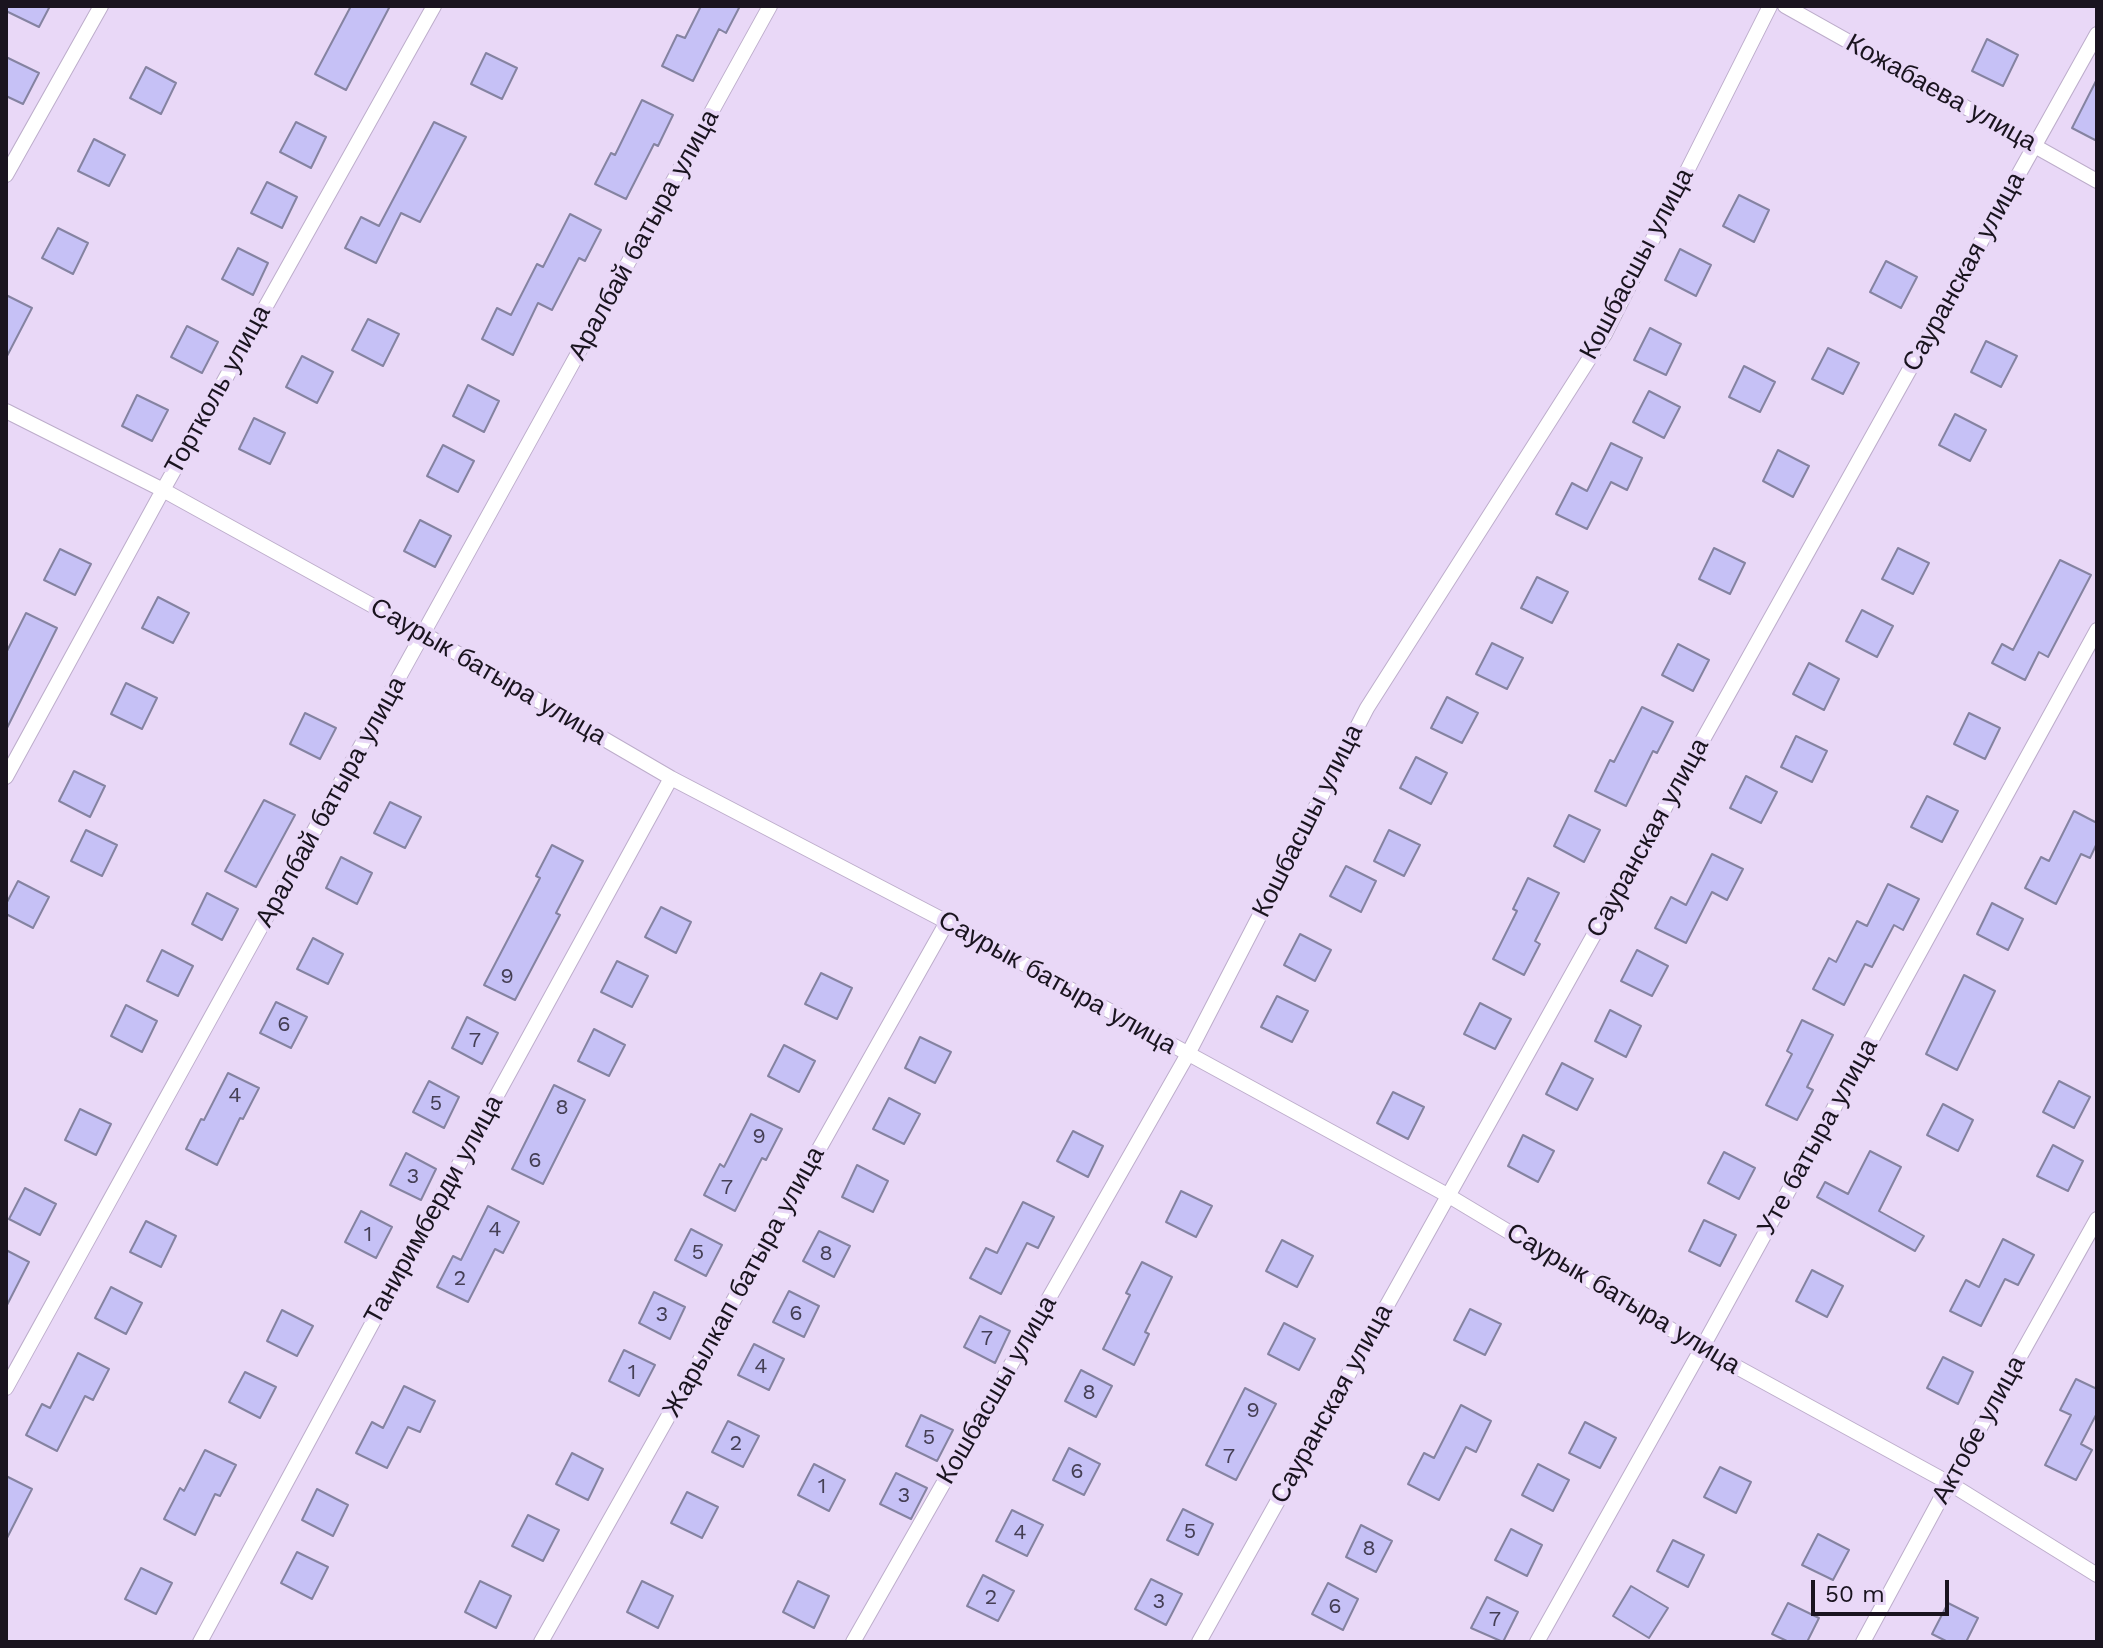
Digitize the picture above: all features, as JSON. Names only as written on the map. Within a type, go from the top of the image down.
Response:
[{"type":"street","points":[[6,175],[101,6]]},
{"type":"street","name":"Тортколь улица","points":[[6,777],[434,6]]},
{"type":"street","name":"Аралбай батыра улица","points":[[6,1388],[770,6]]},
{"type":"street","name":"Кошбасшы улица","points":[[853,1642],[1188,1054],[1367,708],[1605,334],[1770,6]]},
{"type":"street","name":"Кожабаева улица","points":[[1785,6],[2097,181]]},
{"type":"street","name":"Сауранская улица","points":[[1199,1642],[2097,34]]},
{"type":"street","name":"Саурык батыра улица","points":[[6,411],[163,490],[424,634],[671,778],[947,922],[1449,1196],[1702,1348],[1949,1483],[2097,1575]]},
{"type":"street","name":"Уте батыра улица","points":[[1537,1642],[2097,630]]},
{"type":"street","name":"Таниримберди улица","points":[[200,1642],[671,778]]},
{"type":"street","name":"Жарылкап батыра улица","points":[[541,1642],[947,922]]},
{"type":"street","name":"Актобе улица","points":[[1863,1642],[2097,1219]]},
{"type":"building","points":[[6,6],[50,6],[39,27],[6,11]]},
{"type":"building","points":[[351,6],[390,6],[346,90],[315,74]]},
{"type":"building","points":[[701,6],[740,6],[726,33],[719,29],[693,81],[662,66],[677,35],[685,38]]},
{"type":"building","points":[[1987,39],[2018,55],[2003,86],[1972,71]]},
{"type":"building","points":[[486,53],[517,68],[502,99],[471,84]]},
{"type":"building","points":[[6,57],[39,73],[23,104],[6,96]]},
{"type":"building","points":[[146,67],[176,83],[161,114],[130,98]]},
{"type":"building","points":[[2097,79],[2097,141],[2072,128]]},
{"type":"building","points":[[642,100],[673,115],[658,146],[654,144],[626,199],[595,184],[611,153],[615,155]]},
{"type":"building","points":[[296,122],[326,137],[311,168],[280,152]]},
{"type":"building","points":[[434,122],[466,137],[420,222],[401,213],[376,263],[345,248],[361,217],[379,226]]},
{"type":"building","points":[[94,139],[125,155],[109,186],[78,171]]},
{"type":"building","points":[[267,182],[297,197],[282,228],[251,213]]},
{"type":"building","points":[[1739,195],[1769,210],[1754,242],[1723,226]]},
{"type":"building","points":[[570,214],[601,230],[585,261],[579,258],[552,310],[538,303],[513,355],[482,339],[497,308],[511,315],[537,264],[543,267]]},
{"type":"building","points":[[58,228],[88,243],[73,274],[42,258]]},
{"type":"building","points":[[238,248],[268,263],[253,295],[222,279]]},
{"type":"building","points":[[1680,249],[1711,265],[1696,296],[1665,280]]},
{"type":"building","points":[[1886,261],[1917,277],[1901,308],[1870,292]]},
{"type":"building","points":[[6,295],[32,308],[6,358]]},
{"type":"building","points":[[368,319],[399,334],[383,366],[352,350]]},
{"type":"building","points":[[187,326],[218,342],[202,373],[171,357]]},
{"type":"building","points":[[1650,328],[1681,344],[1666,375],[1634,360]]},
{"type":"building","points":[[1986,341],[2017,356],[2001,387],[1971,372]]},
{"type":"building","points":[[1828,348],[1859,363],[1843,394],[1812,379]]},
{"type":"building","points":[[302,356],[333,372],[317,403],[286,387]]},
{"type":"building","points":[[1744,366],[1775,382],[1760,412],[1729,397]]},
{"type":"building","points":[[468,385],[499,401],[484,432],[453,416]]},
{"type":"building","points":[[1649,391],[1680,407],[1664,438],[1633,422]]},
{"type":"building","points":[[137,395],[168,410],[152,441],[122,426]]},
{"type":"building","points":[[1955,414],[1986,430],[1970,461],[1939,445]]},
{"type":"building","points":[[254,418],[285,433],[270,464],[239,449]]},
{"type":"building","points":[[1611,443],[1642,458],[1627,490],[1611,482],[1587,529],[1556,514],[1572,483],[1587,491]]},
{"type":"building","points":[[443,445],[474,461],[458,492],[427,476]]},
{"type":"building","points":[[1778,450],[1809,466],[1793,497],[1763,481]]},
{"type":"building","points":[[420,520],[451,536],[435,567],[404,551]]},
{"type":"building","points":[[1714,548],[1745,563],[1730,594],[1699,579]]},
{"type":"building","points":[[1898,548],[1929,563],[1913,594],[1882,579]]},
{"type":"building","points":[[60,549],[91,564],[75,595],[44,580]]},
{"type":"building","points":[[2060,560],[2091,575],[2048,657],[2039,652],[2025,680],[1992,663],[2002,644],[2013,650]]},
{"type":"building","points":[[1537,577],[1568,592],[1552,623],[1521,608]]},
{"type":"building","points":[[158,597],[189,613],[173,643],[142,628]]},
{"type":"building","points":[[1862,610],[1893,626],[1877,657],[1846,641]]},
{"type":"building","points":[[26,613],[57,628],[6,730],[6,653]]},
{"type":"building","points":[[1492,643],[1523,658],[1507,689],[1476,674]]},
{"type":"building","points":[[1678,644],[1709,660],[1693,691],[1662,675]]},
{"type":"building","points":[[1809,663],[1839,679],[1824,710],[1793,694]]},
{"type":"building","points":[[126,683],[157,698],[142,729],[111,714]]},
{"type":"building","points":[[1447,697],[1478,713],[1462,743],[1431,728]]},
{"type":"building","points":[[1642,707],[1673,722],[1657,753],[1653,751],[1626,806],[1595,791],[1610,760],[1614,762]]},
{"type":"building","points":[[305,713],[336,728],[320,759],[290,744]]},
{"type":"building","points":[[1969,713],[2000,728],[1985,759],[1954,744]]},
{"type":"building","points":[[1796,736],[1827,751],[1812,782],[1781,767]]},
{"type":"building","points":[[1416,757],[1447,773],[1431,804],[1400,788]]},
{"type":"building","points":[[74,771],[105,786],[90,817],[59,801]]},
{"type":"building","points":[[1746,776],[1777,792],[1761,823],[1730,808]]},
{"type":"building","points":[[1927,796],[1958,811],[1942,842],[1911,827]]},
{"type":"building","points":[[264,800],[295,815],[256,887],[225,871]]},
{"type":"building","points":[[390,802],[421,817],[405,848],[374,833]]},
{"type":"building","points":[[2074,811],[2097,823],[2097,843],[2090,858],[2081,854],[2056,904],[2025,888],[2041,857],[2049,861]]},
{"type":"building","points":[[1569,815],[1600,830],[1584,862],[1554,846]]},
{"type":"building","points":[[86,830],[117,845],[102,876],[71,861]]},
{"type":"building","points":[[1389,830],[1420,845],[1404,876],[1374,861]]},
{"type":"building","points":[[552,845],[583,861],[556,913],[560,915],[515,1000],[484,985],[540,878],[536,876]]},
{"type":"building","points":[[1712,854],[1743,869],[1727,900],[1712,892],[1686,943],[1655,928],[1671,897],[1686,905]]},
{"type":"building","points":[[341,857],[372,873],[357,904],[326,888]]},
{"type":"building","points":[[1346,866],[1376,881],[1361,912],[1330,896]]},
{"type":"building","points":[[1528,878],[1559,893],[1535,941],[1540,944],[1524,975],[1493,959],[1517,911],[1513,909]]},
{"type":"building","points":[[18,881],[49,897],[33,928],[6,914],[6,904]]},
{"type":"building","points":[[1888,884],[1919,899],[1903,930],[1894,925],[1872,967],[1865,964],[1844,1005],[1813,989],[1829,958],[1836,962],[1857,921],[1867,926]]},
{"type":"building","points":[[207,893],[238,909],[222,940],[192,924]]},
{"type":"building","points":[[1992,903],[2023,919],[2008,950],[1977,934]]},
{"type":"building","points":[[661,907],[691,922],[676,953],[645,937]]},
{"type":"building","points":[[1300,934],[1331,950],[1315,981],[1284,965]]},
{"type":"building","points":[[313,938],[343,954],[328,984],[297,969]]},
{"type":"building","points":[[162,950],[193,966],[178,996],[147,981]]},
{"type":"building","points":[[1637,950],[1668,966],[1652,996],[1621,981]]},
{"type":"building","points":[[617,961],[648,976],[632,1007],[601,992]]},
{"type":"building","points":[[821,973],[852,988],[837,1019],[805,1004]]},
{"type":"building","points":[[1964,975],[1995,991],[1957,1070],[1926,1054]]},
{"type":"building","points":[[1277,996],[1308,1011],[1292,1042],[1261,1027]]},
{"type":"building","points":[[276,1002],[307,1017],[291,1048],[260,1033]]},
{"type":"building","points":[[1480,1003],[1511,1019],[1495,1049],[1464,1034]]},
{"type":"building","points":[[126,1005],[157,1021],[142,1052],[111,1036]]},
{"type":"building","points":[[1610,1010],[1641,1026],[1626,1057],[1595,1041]]},
{"type":"building","points":[[467,1017],[498,1033],[482,1064],[452,1048]]},
{"type":"building","points":[[1802,1020],[1833,1035],[1807,1087],[1813,1090],[1797,1120],[1766,1105],[1792,1054],[1787,1051]]},
{"type":"building","points":[[594,1029],[625,1045],[609,1076],[578,1061]]},
{"type":"building","points":[[920,1037],[951,1052],[935,1083],[905,1068]]},
{"type":"building","points":[[784,1045],[815,1061],[799,1092],[768,1076]]},
{"type":"building","points":[[1562,1063],[1593,1079],[1577,1110],[1546,1094]]},
{"type":"building","points":[[228,1073],[259,1088],[217,1165],[186,1149]]},
{"type":"building","points":[[429,1081],[459,1097],[444,1128],[413,1112]]},
{"type":"building","points":[[2059,1081],[2090,1097],[2074,1128],[2043,1112]]},
{"type":"building","points":[[554,1085],[585,1100],[543,1184],[512,1169]]},
{"type":"building","points":[[1393,1092],[1424,1107],[1408,1139],[1377,1123]]},
{"type":"building","points":[[889,1098],[920,1114],[904,1144],[873,1129]]},
{"type":"building","points":[[1943,1104],[1973,1120],[1958,1151],[1927,1135]]},
{"type":"building","points":[[80,1109],[111,1124],[96,1155],[65,1140]]},
{"type":"building","points":[[751,1114],[782,1129],[766,1160],[762,1158],[735,1211],[704,1195],[720,1164],[724,1167]]},
{"type":"building","points":[[1073,1131],[1103,1146],[1088,1177],[1057,1161]]},
{"type":"building","points":[[1523,1135],[1554,1151],[1538,1182],[1508,1166]]},
{"type":"building","points":[[2053,1145],[2083,1161],[2068,1191],[2037,1176]]},
{"type":"building","points":[[1870,1151],[1901,1167],[1879,1211],[1924,1236],[1915,1251],[1817,1197],[1825,1182],[1848,1194]]},
{"type":"building","points":[[1724,1152],[1755,1168],[1739,1199],[1708,1183]]},
{"type":"building","points":[[406,1153],[436,1169],[421,1200],[390,1185]]},
{"type":"building","points":[[857,1165],[888,1181],[873,1212],[842,1197]]},
{"type":"building","points":[[25,1188],[56,1204],[40,1235],[9,1219]]},
{"type":"building","points":[[1181,1191],[1212,1206],[1196,1237],[1166,1222]]},
{"type":"building","points":[[1023,1202],[1054,1217],[1038,1248],[1027,1243],[1001,1294],[970,1278],[986,1248],[997,1253]]},
{"type":"building","points":[[488,1206],[519,1222],[503,1253],[495,1249],[468,1302],[437,1287],[453,1256],[461,1260]]},
{"type":"building","points":[[361,1211],[392,1227],[376,1258],[345,1242]]},
{"type":"building","points":[[1704,1220],[1736,1235],[1720,1266],[1689,1251]]},
{"type":"building","points":[[146,1221],[176,1236],[161,1267],[130,1252]]},
{"type":"building","points":[[691,1229],[722,1245],[706,1276],[675,1260]]},
{"type":"building","points":[[819,1231],[850,1246],[834,1277],[803,1261]]},
{"type":"building","points":[[2003,1239],[2034,1255],[2018,1285],[2005,1279],[1981,1326],[1950,1311],[1966,1280],[1979,1287]]},
{"type":"building","points":[[1282,1240],[1313,1256],[1297,1287],[1266,1271]]},
{"type":"building","points":[[6,1250],[29,1262],[6,1307]]},
{"type":"building","points":[[1142,1262],[1172,1277],[1145,1332],[1149,1334],[1134,1365],[1103,1349],[1130,1295],[1126,1293]]},
{"type":"building","points":[[1812,1270],[1843,1286],[1827,1317],[1796,1301]]},
{"type":"building","points":[[111,1287],[142,1303],[126,1334],[95,1318]]},
{"type":"building","points":[[789,1291],[819,1306],[804,1337],[773,1322]]},
{"type":"building","points":[[654,1292],[685,1307],[670,1339],[639,1323]]},
{"type":"building","points":[[1470,1309],[1501,1324],[1485,1355],[1454,1340]]},
{"type":"building","points":[[282,1310],[313,1326],[297,1356],[267,1341]]},
{"type":"building","points":[[980,1316],[1010,1331],[995,1363],[964,1347]]},
{"type":"building","points":[[1284,1323],[1315,1339],[1299,1370],[1268,1354]]},
{"type":"building","points":[[754,1344],[784,1359],[769,1390],[738,1375]]},
{"type":"building","points":[[624,1350],[655,1365],[639,1396],[609,1381]]},
{"type":"building","points":[[78,1353],[109,1369],[93,1400],[85,1396],[57,1451],[26,1435],[42,1404],[50,1408]]},
{"type":"building","points":[[1943,1357],[1973,1372],[1958,1404],[1927,1388]]},
{"type":"building","points":[[1081,1370],[1112,1386],[1096,1417],[1065,1401]]},
{"type":"building","points":[[245,1372],[276,1387],[260,1418],[229,1402]]},
{"type":"building","points":[[2076,1379],[2097,1389],[2097,1413],[2081,1444],[2092,1450],[2076,1480],[2045,1465],[2071,1415],[2060,1410]]},
{"type":"building","points":[[404,1386],[435,1401],[420,1432],[408,1427],[387,1468],[356,1453],[372,1422],[383,1428]]},
{"type":"building","points":[[1245,1388],[1276,1404],[1236,1480],[1206,1465]]},
{"type":"building","points":[[1461,1405],[1491,1421],[1476,1452],[1466,1447],[1439,1500],[1408,1484],[1424,1453],[1434,1458]]},
{"type":"building","points":[[921,1415],[953,1430],[937,1461],[906,1446]]},
{"type":"building","points":[[728,1421],[759,1436],[743,1467],[712,1452]]},
{"type":"building","points":[[1585,1422],[1616,1438],[1600,1468],[1569,1453]]},
{"type":"building","points":[[1069,1448],[1100,1464],[1084,1495],[1053,1480]]},
{"type":"building","points":[[205,1450],[236,1465],[220,1496],[215,1494],[195,1535],[164,1519],[180,1488],[184,1491]]},
{"type":"building","points":[[572,1453],[603,1469],[588,1500],[556,1484]]},
{"type":"building","points":[[814,1464],[845,1480],[829,1511],[798,1495]]},
{"type":"building","points":[[1538,1464],[1569,1480],[1553,1511],[1522,1495]]},
{"type":"building","points":[[1720,1467],[1751,1482],[1736,1513],[1704,1497]]},
{"type":"building","points":[[896,1473],[927,1488],[911,1519],[880,1504]]},
{"type":"building","points":[[6,1476],[32,1489],[6,1540]]},
{"type":"building","points":[[317,1489],[348,1505],[333,1536],[302,1520]]},
{"type":"building","points":[[687,1492],[718,1507],[702,1538],[671,1523]]},
{"type":"building","points":[[1183,1509],[1213,1524],[1198,1555],[1167,1540]]},
{"type":"building","points":[[1012,1510],[1043,1525],[1027,1556],[996,1541]]},
{"type":"building","points":[[528,1515],[559,1530],[543,1561],[512,1546]]},
{"type":"building","points":[[1361,1525],[1392,1541],[1376,1572],[1346,1557]]},
{"type":"building","points":[[1511,1529],[1542,1545],[1527,1576],[1495,1560]]},
{"type":"building","points":[[1818,1534],[1849,1550],[1833,1580],[1802,1565]]},
{"type":"building","points":[[1673,1540],[1704,1555],[1688,1587],[1657,1571]]},
{"type":"building","points":[[297,1552],[328,1567],[312,1599],[281,1583]]},
{"type":"building","points":[[141,1568],[172,1583],[156,1614],[125,1599]]},
{"type":"building","points":[[983,1575],[1014,1591],[998,1621],[967,1606]]},
{"type":"building","points":[[1151,1579],[1182,1594],[1166,1625],[1135,1609]]},
{"type":"building","points":[[480,1581],[511,1596],[496,1628],[465,1612]]},
{"type":"building","points":[[642,1581],[673,1596],[658,1628],[627,1612]]},
{"type":"building","points":[[798,1581],[829,1596],[814,1628],[783,1612]]},
{"type":"building","points":[[1328,1583],[1358,1599],[1343,1630],[1312,1614]]},
{"type":"building","points":[[1631,1586],[1668,1608],[1649,1638],[1613,1616]]},
{"type":"building","points":[[1487,1597],[1518,1612],[1503,1642],[1471,1628]]},
{"type":"building","points":[[1788,1603],[1819,1618],[1807,1642],[1789,1642],[1772,1634]]},
{"type":"building","points":[[1948,1603],[1978,1618],[1966,1642],[1948,1642],[1932,1634]]}]
